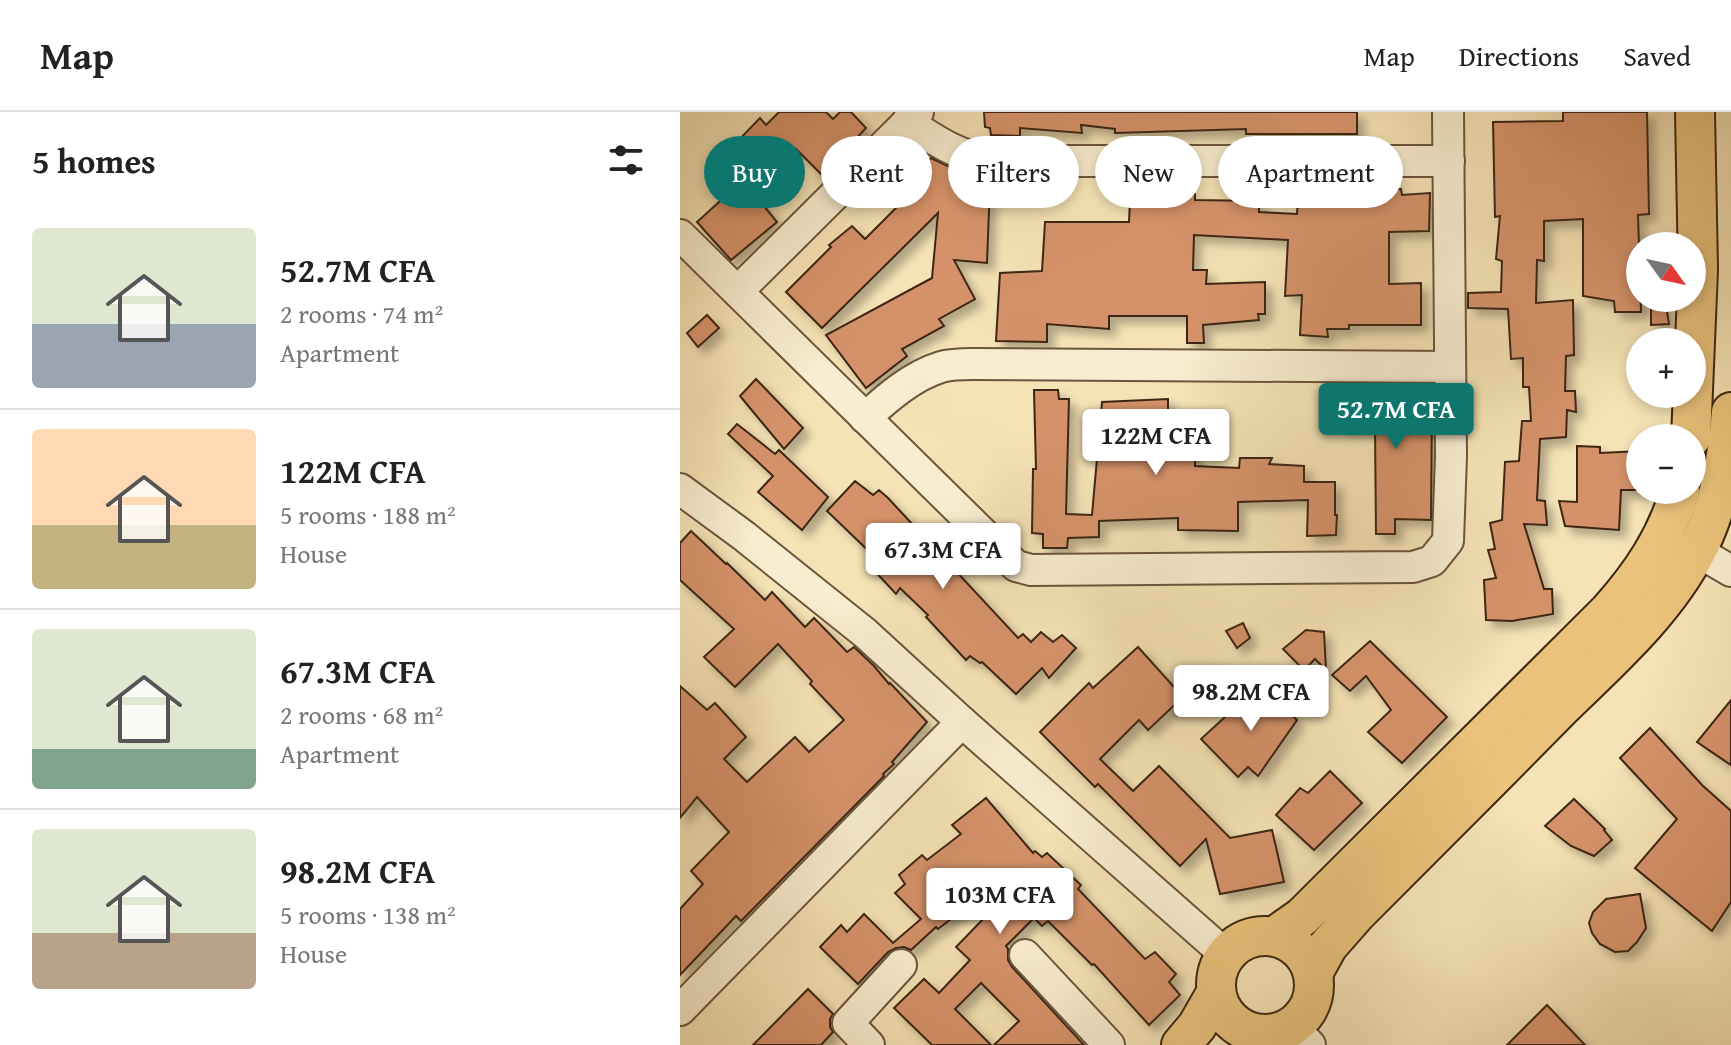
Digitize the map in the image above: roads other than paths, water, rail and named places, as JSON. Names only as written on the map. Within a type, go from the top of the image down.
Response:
[{"type":"main road","points":[[1692,424],[1698,270],[1695,112]]},
{"type":"main road","points":[[1313,973],[1328,946],[1357,913],[1629,640],[1678,583],[1697,551],[1714,510],[1724,467],[1731,412]]},
{"type":"main road","points":[[1275,936],[1302,917],[1609,611],[1652,556],[1675,504]]},
{"type":"main road","points":[[1261,936],[1275,936],[1299,949],[1308,960],[1314,988],[1311,1003],[1303,1016],[1277,1038],[1245,1031],[1232,1022],[1222,1009],[1216,993],[1217,973],[1226,955],[1236,945],[1261,936]]},
{"type":"main road","points":[[1181,1045],[1197,1026],[1216,993]]},
{"type":"street","points":[[680,235],[1016,566],[1031,570],[1413,567],[1432,561],[1448,541],[1451,456],[1448,112]]},
{"type":"street","points":[[738,291],[912,117],[949,149],[971,158],[991,161],[1449,161]]},
{"type":"street","points":[[865,418],[898,391],[943,366],[1449,367]]},
{"type":"street","points":[[680,489],[865,633],[1226,955]]},
{"type":"street","points":[[1697,551],[1731,571]]},
{"type":"street","points":[[680,1010],[962,722]]},
{"type":"street","points":[[1025,955],[1109,1045]]},
{"type":"street","points":[[869,1045],[848,1023],[901,965]]}]
